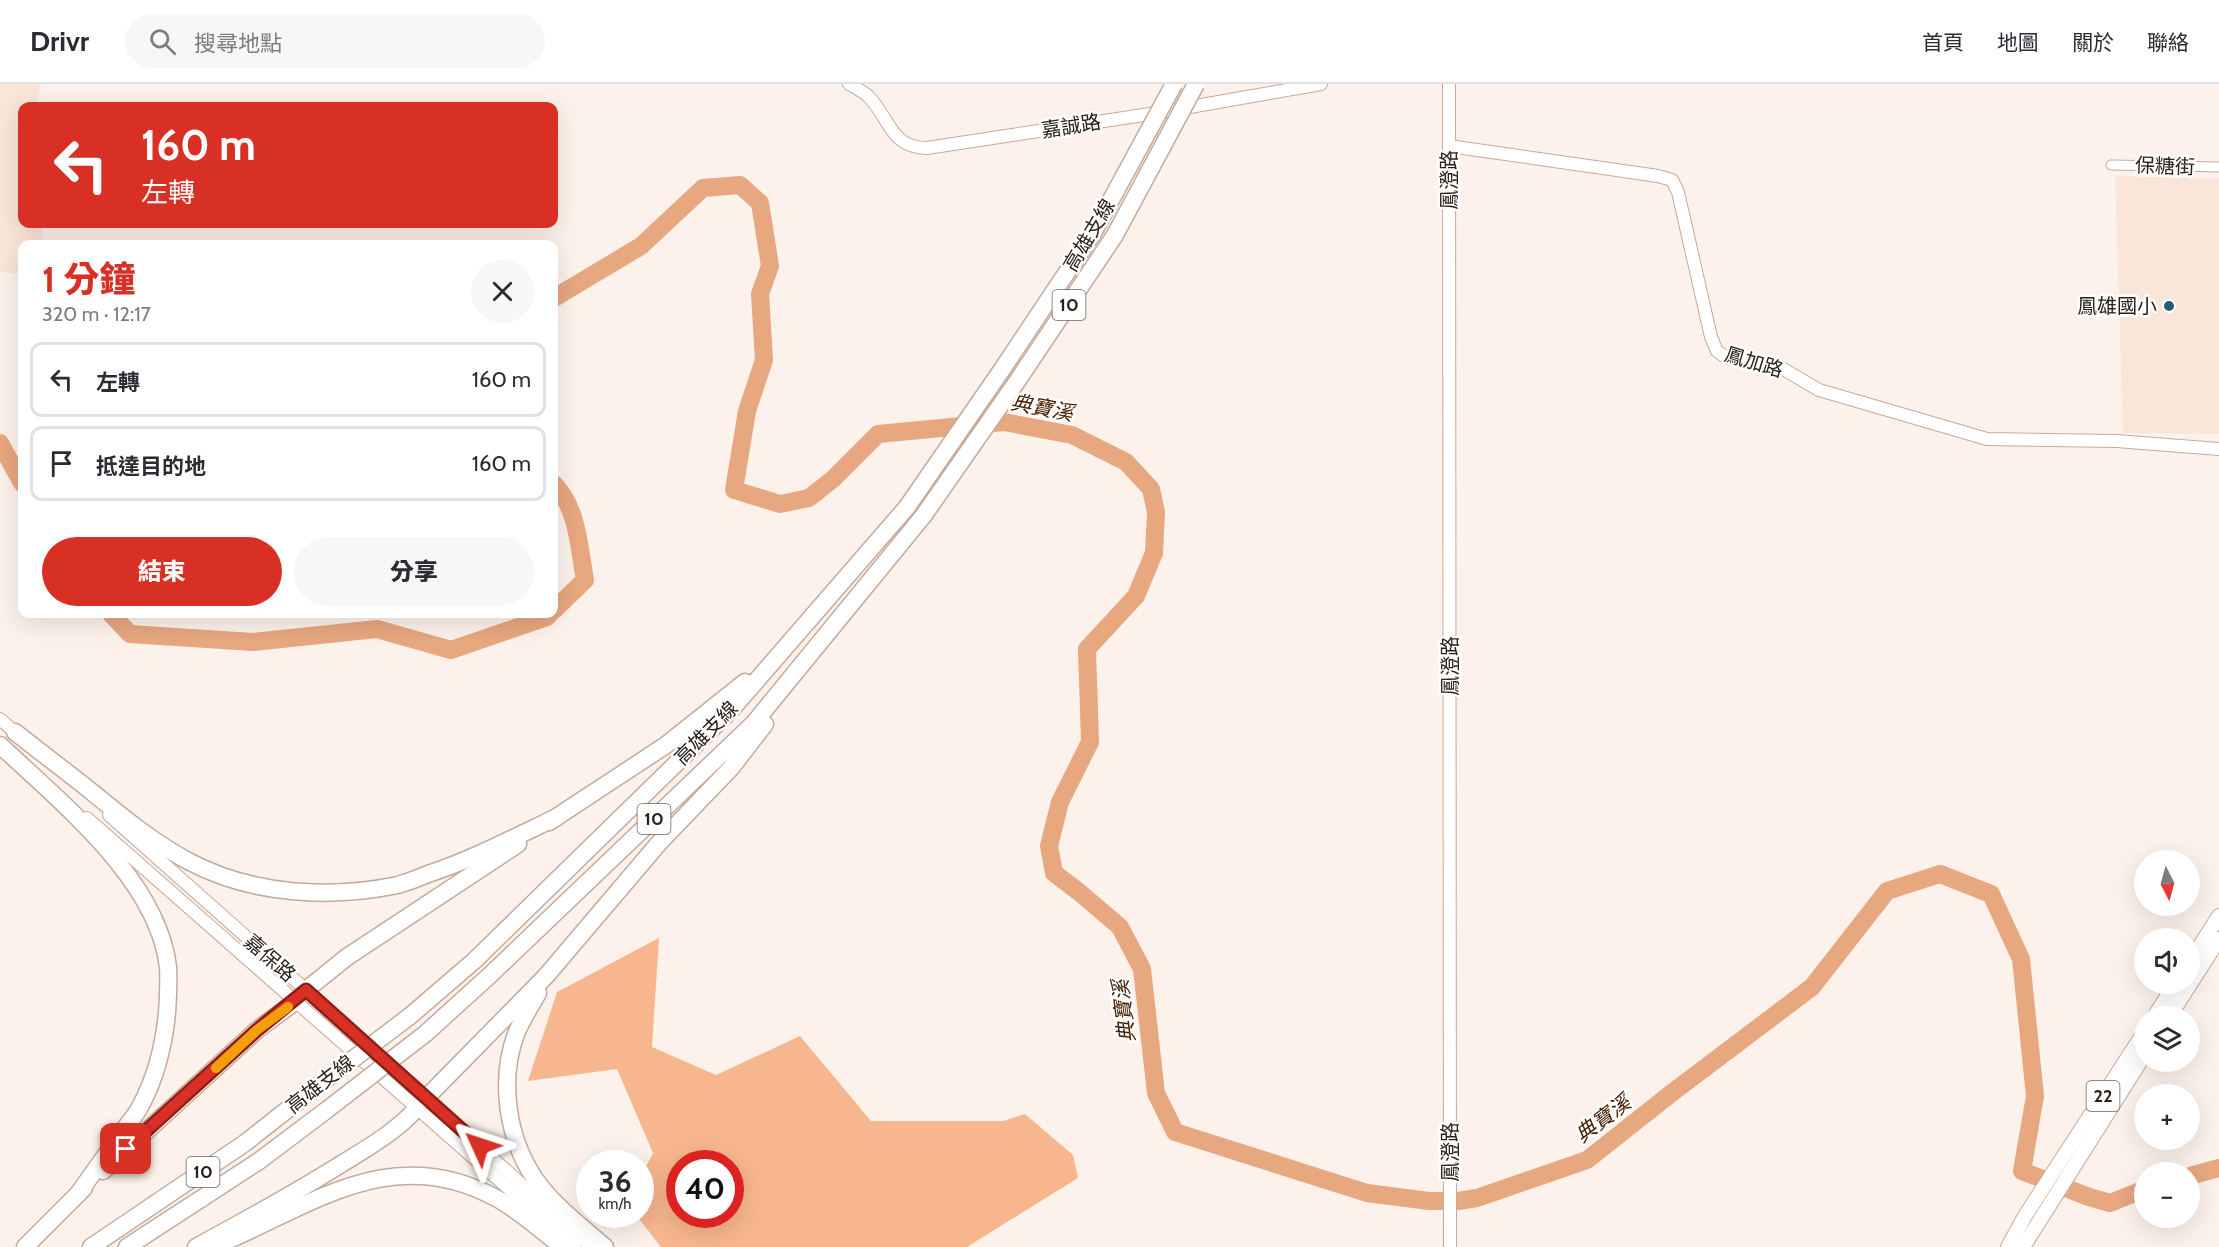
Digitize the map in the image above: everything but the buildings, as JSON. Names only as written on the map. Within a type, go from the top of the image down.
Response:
[{"type":"highway","name":"高雄支線","points":[[91,1247],[245,1143],[410,1016],[474,961],[731,710],[907,507],[1093,233],[1174,84]]},
{"type":"highway","name":"高雄支線","points":[[127,1247],[259,1161],[425,1034],[489,976],[754,723],[924,515],[1018,380],[1115,235],[1196,84]]},
{"type":"highway","points":[[196,1247],[296,1193],[368,1148],[406,1120],[546,976],[659,843],[741,757],[865,588]]},
{"type":"highway","points":[[25,1247],[78,1194],[257,1030],[347,957],[666,745],[778,655]]},
{"type":"highway","points":[[15,732],[131,824],[160,844],[191,863],[262,887],[326,893],[400,884],[467,859],[557,817]]},
{"type":"highway","points":[[0,743],[90,830],[131,879],[160,935],[167,965],[169,993],[166,1026],[149,1087],[141,1106],[78,1194]]},
{"type":"highway","points":[[546,976],[517,1033],[509,1060],[506,1081],[513,1128],[520,1149],[536,1180],[605,1247]]},
{"type":"highway","points":[[213,1247],[348,1185],[403,1175],[440,1177],[470,1186],[497,1198],[562,1247]]},
{"type":"main road","points":[[2200,945],[2219,916]]},
{"type":"main road","points":[[2176,1006],[2219,939]]},
{"type":"main road","name":"22","points":[[2008,1247],[2030,1220],[2067,1163],[2134,1050]]},
{"type":"main road","name":"22","points":[[2067,1163],[2134,1069]]},
{"type":"main road","name":"22","points":[[2023,1247],[2030,1220]]},
{"type":"street","name":"嘉誠路","points":[[849,84],[870,97],[902,142],[913,148],[927,148],[1150,114],[1321,84]]},
{"type":"street","name":"鳳澄路","points":[[1449,84],[1450,1247]]},
{"type":"street","name":"鳳加路","points":[[1449,146],[1658,176],[1672,180],[1678,192],[1711,337],[1717,351],[1727,358],[1778,366],[1819,390],[1987,439],[2117,441],[2219,449]]},
{"type":"street","name":"保糖街","points":[[2111,165],[2219,167]]},
{"type":"street","name":"嘉保路","points":[[0,719],[301,995],[422,1103],[591,1247]]},
{"type":"street","name":"嘉保路","points":[[0,743],[301,995]]},
{"type":"street","name":"嘉保路","points":[[422,1103],[575,1247]]},
{"type":"shaded area","points":[[0,84],[41,84],[37,102],[18,102],[18,228],[42,228],[44,240],[18,240],[18,274],[0,272]]},
{"type":"shaded area","name":"鳳雄國小","points":[[2115,176],[2219,179],[2219,434],[2123,433]]},
{"type":"shaded area","points":[[659,938],[652,1047],[716,1075],[800,1036],[871,1121],[1003,1121],[1025,1114],[1073,1155],[1078,1178],[967,1247],[661,1247],[646,1228],[654,1228],[654,1150],[652,1150],[617,1069],[528,1081],[557,992]]},
{"type":"waterway","name":"典寶溪","points":[[558,296],[641,246],[703,188],[740,185],[760,203],[770,266],[760,294],[764,360],[747,411],[734,490],[780,504],[809,498],[833,479],[878,434],[1004,422],[1072,435],[1126,462],[1151,489],[1156,512],[1154,553],[1136,596],[1087,649],[1090,742],[1060,802],[1049,846],[1054,873],[1120,927],[1142,969],[1156,1093],[1175,1132],[1367,1193],[1429,1201],[1458,1201],[1477,1198],[1587,1160],[1812,987],[1887,891],[1940,874],[1991,894],[2021,959],[2035,1096],[2022,1171],[2110,1203],[2134,1193]]},
{"type":"waterway","name":"典寶溪","points":[[0,443],[18,476]]},
{"type":"waterway","name":"典寶溪","points":[[558,489],[573,516],[585,580],[558,606]]},
{"type":"waterway","name":"典寶溪","points":[[115,618],[130,634],[253,642],[377,629],[451,650],[544,618]]},
{"type":"waterway","name":"典寶溪","points":[[2200,1173],[2219,1168]]},
{"type":"slow traffic","points":[[216,1068],[257,1030],[288,1007]]},
{"type":"place","name":"鳳雄國小","points":[[2169,306]]},
{"type":"route","points":[[126,1149],[257,1030],[306,990],[480,1146]]}]
